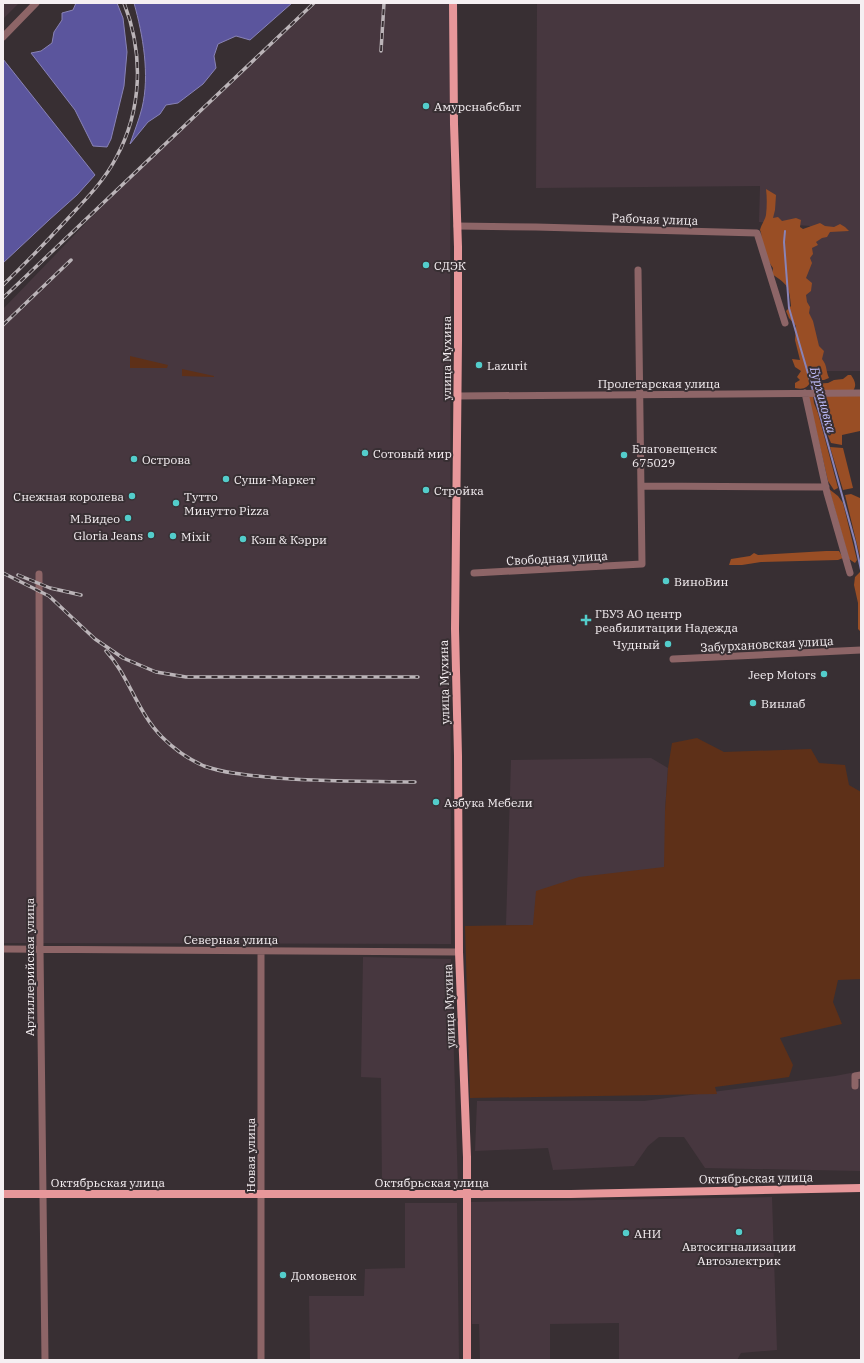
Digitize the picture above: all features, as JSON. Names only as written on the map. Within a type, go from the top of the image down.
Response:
[{"type":"main road","name":"улица Мухина","points":[[453,3],[454,124],[458,226],[458,396],[455,629],[458,756],[459,952],[468,1193],[468,1360]]},
{"type":"main road","name":"Октябрьская улица","points":[[3,1194],[571,1194],[861,1188]]},
{"type":"street","points":[[3,37],[36,3]]},
{"type":"street","name":"Рабочая улица","points":[[458,226],[536,226],[757,233],[785,323]]},
{"type":"street","points":[[638,270],[641,486],[826,487]]},
{"type":"street","points":[[811,393],[826,487],[850,573]]},
{"type":"street","name":"Пролетарская улица","points":[[458,396],[861,393]]},
{"type":"street","name":"Свободная улица","points":[[474,573],[642,564],[641,486]]},
{"type":"street","name":"Артиллерийская улица","points":[[39,574],[40,949],[45,1360]]},
{"type":"street","name":"Забурхановская улица","points":[[673,659],[861,650]]},
{"type":"street","name":"Северная улица","points":[[3,949],[459,952]]},
{"type":"street","name":"Новая улица","points":[[261,951],[261,1360]]},
{"type":"street","points":[[855,1086],[855,1076],[861,1075]]},
{"type":"shaded area","points":[[3,3],[19,3],[3,19]]},
{"type":"shaded area","points":[[76,3],[117,3],[123,18],[127,52],[124,86],[111,139],[107,147],[93,146],[75,110],[31,53],[41,51],[52,43],[54,32],[62,20],[62,13],[73,10]]},
{"type":"shaded area","points":[[134,3],[292,3],[250,40],[236,36],[218,44],[214,56],[216,68],[203,84],[178,103],[166,105],[160,114],[148,122],[130,144],[142,108],[145,82],[143,42]]},
{"type":"shaded area","points":[[317,3],[450,3],[451,944],[3,943],[3,309],[113,195]]},
{"type":"shaded area","points":[[537,3],[861,3],[861,371],[821,371],[798,301],[810,226],[759,222],[760,186],[536,188]]},
{"type":"shaded area","points":[[3,59],[95,175],[77,195],[3,263]]},
{"type":"shaded area","points":[[766,189],[776,195],[773,218],[778,217],[782,221],[796,218],[801,220],[800,227],[803,229],[820,223],[825,226],[834,227],[840,224],[849,231],[830,232],[827,237],[816,242],[818,245],[812,248],[813,254],[810,258],[812,263],[806,278],[812,283],[811,291],[806,295],[807,302],[810,307],[809,313],[813,321],[819,346],[824,351],[822,359],[829,378],[824,380],[812,380],[807,387],[801,389],[795,388],[795,383],[800,380],[797,377],[801,371],[795,367],[792,359],[800,360],[795,340],[796,326],[789,318],[786,311],[791,306],[788,290],[785,284],[772,274],[773,268],[769,262],[761,240],[760,230],[766,215]]},
{"type":"shaded area","points":[[130,356],[168,365],[167,368],[130,368]]},
{"type":"shaded area","points":[[182,369],[214,376],[214,377],[182,376]]},
{"type":"shaded area","points":[[848,375],[851,375],[854,381],[855,387],[853,391],[814,389],[813,384],[828,383],[834,380],[843,379]]},
{"type":"shaded area","points":[[847,394],[861,396],[861,429],[860,431],[842,435],[842,445],[831,443],[824,426],[818,403],[818,397]]},
{"type":"shaded area","points":[[808,395],[813,395],[818,413],[838,488],[834,490],[828,481]]},
{"type":"shaded area","points":[[830,447],[843,448],[853,488],[843,490]]},
{"type":"shaded area","points":[[829,489],[838,496],[843,503],[857,560],[855,563],[849,559]]},
{"type":"shaded area","points":[[851,494],[860,498],[861,502],[861,561],[845,495]]},
{"type":"shaded area","points":[[839,551],[843,558],[838,560],[761,562],[742,565],[729,565],[731,559],[750,556],[754,553],[758,555]]},
{"type":"shaded area","points":[[860,572],[861,632],[858,629],[858,603],[854,585],[855,577]]},
{"type":"shaded area","points":[[697,738],[724,752],[811,749],[819,763],[845,765],[849,785],[861,792],[861,979],[838,980],[833,1002],[842,1024],[780,1038],[793,1065],[789,1077],[715,1087],[717,1094],[470,1098],[465,926],[533,925],[536,891],[579,877],[664,867],[665,811],[668,768],[672,743]]},
{"type":"shaded area","points":[[651,758],[668,768],[665,811],[665,867],[533,925],[506,925],[511,760]]},
{"type":"shaded area","points":[[363,957],[451,959],[458,1188],[382,1187],[381,1078],[361,1077]]},
{"type":"shaded area","points":[[861,1071],[861,1171],[705,1168],[684,1137],[659,1137],[648,1146],[634,1166],[553,1170],[548,1148],[475,1151],[477,1101],[644,1101],[835,1076]]},
{"type":"shaded area","points":[[772,1197],[777,1350],[741,1353],[737,1360],[619,1360],[619,1323],[550,1324],[550,1360],[480,1360],[479,1324],[472,1324],[471,1202]]},
{"type":"shaded area","points":[[405,1203],[457,1203],[459,1360],[310,1360],[309,1296],[364,1296],[365,1269],[405,1268]]},
{"type":"waterway","name":"Бурхановка","points":[[785,231],[784,242],[789,308],[855,542],[861,570]]},
{"type":"railway","points":[[3,285],[47,241],[96,187],[112,166],[125,140],[135,101],[137,62],[135,42],[124,3]]},
{"type":"railway","points":[[3,298],[314,3]]},
{"type":"railway","points":[[381,51],[384,3]]},
{"type":"railway","points":[[3,325],[71,260]]},
{"type":"railway","points":[[3,573],[49,596],[95,639],[123,658],[156,672],[186,677],[418,677]]},
{"type":"railway","points":[[18,575],[50,588],[81,595]]},
{"type":"railway","points":[[106,651],[121,671],[139,705],[153,727],[176,750],[204,766],[235,773],[285,779],[415,782]]},
{"type":"place","name":"Амурснабсбыт","points":[[426,106]]},
{"type":"place","name":"СДЭК","points":[[426,265]]},
{"type":"place","name":"Lazurit","points":[[479,365]]},
{"type":"place","name":"Сотовый мир","points":[[365,453]]},
{"type":"place","name":"Благовещенск 675029","points":[[624,455]]},
{"type":"place","name":"Острова","points":[[134,459]]},
{"type":"place","name":"Суши-Маркет","points":[[226,479]]},
{"type":"place","name":"Стройка","points":[[426,490]]},
{"type":"place","name":"Снежная королева","points":[[132,496]]},
{"type":"place","name":"Тутто Минутто Pizza","points":[[176,503]]},
{"type":"place","name":"М.Видео","points":[[128,518]]},
{"type":"place","name":"Gloria Jeans","points":[[151,535]]},
{"type":"place","name":"Mixit","points":[[173,536]]},
{"type":"place","name":"Кэш & Кэрри","points":[[243,539]]},
{"type":"place","name":"ВиноВин","points":[[666,581]]},
{"type":"place","name":"ГБУЗ АО центр реабилитации Надежда","points":[[586,620]]},
{"type":"place","name":"Чудный","points":[[668,644]]},
{"type":"place","name":"Jeep Motors","points":[[824,674]]},
{"type":"place","name":"Винлаб","points":[[753,703]]},
{"type":"place","name":"Азбука Мебели","points":[[436,802]]},
{"type":"place","name":"Автосигнализации Автоэлектрик","points":[[739,1232]]},
{"type":"place","name":"АНИ","points":[[626,1233]]},
{"type":"place","name":"Домовенок","points":[[283,1275]]}]
